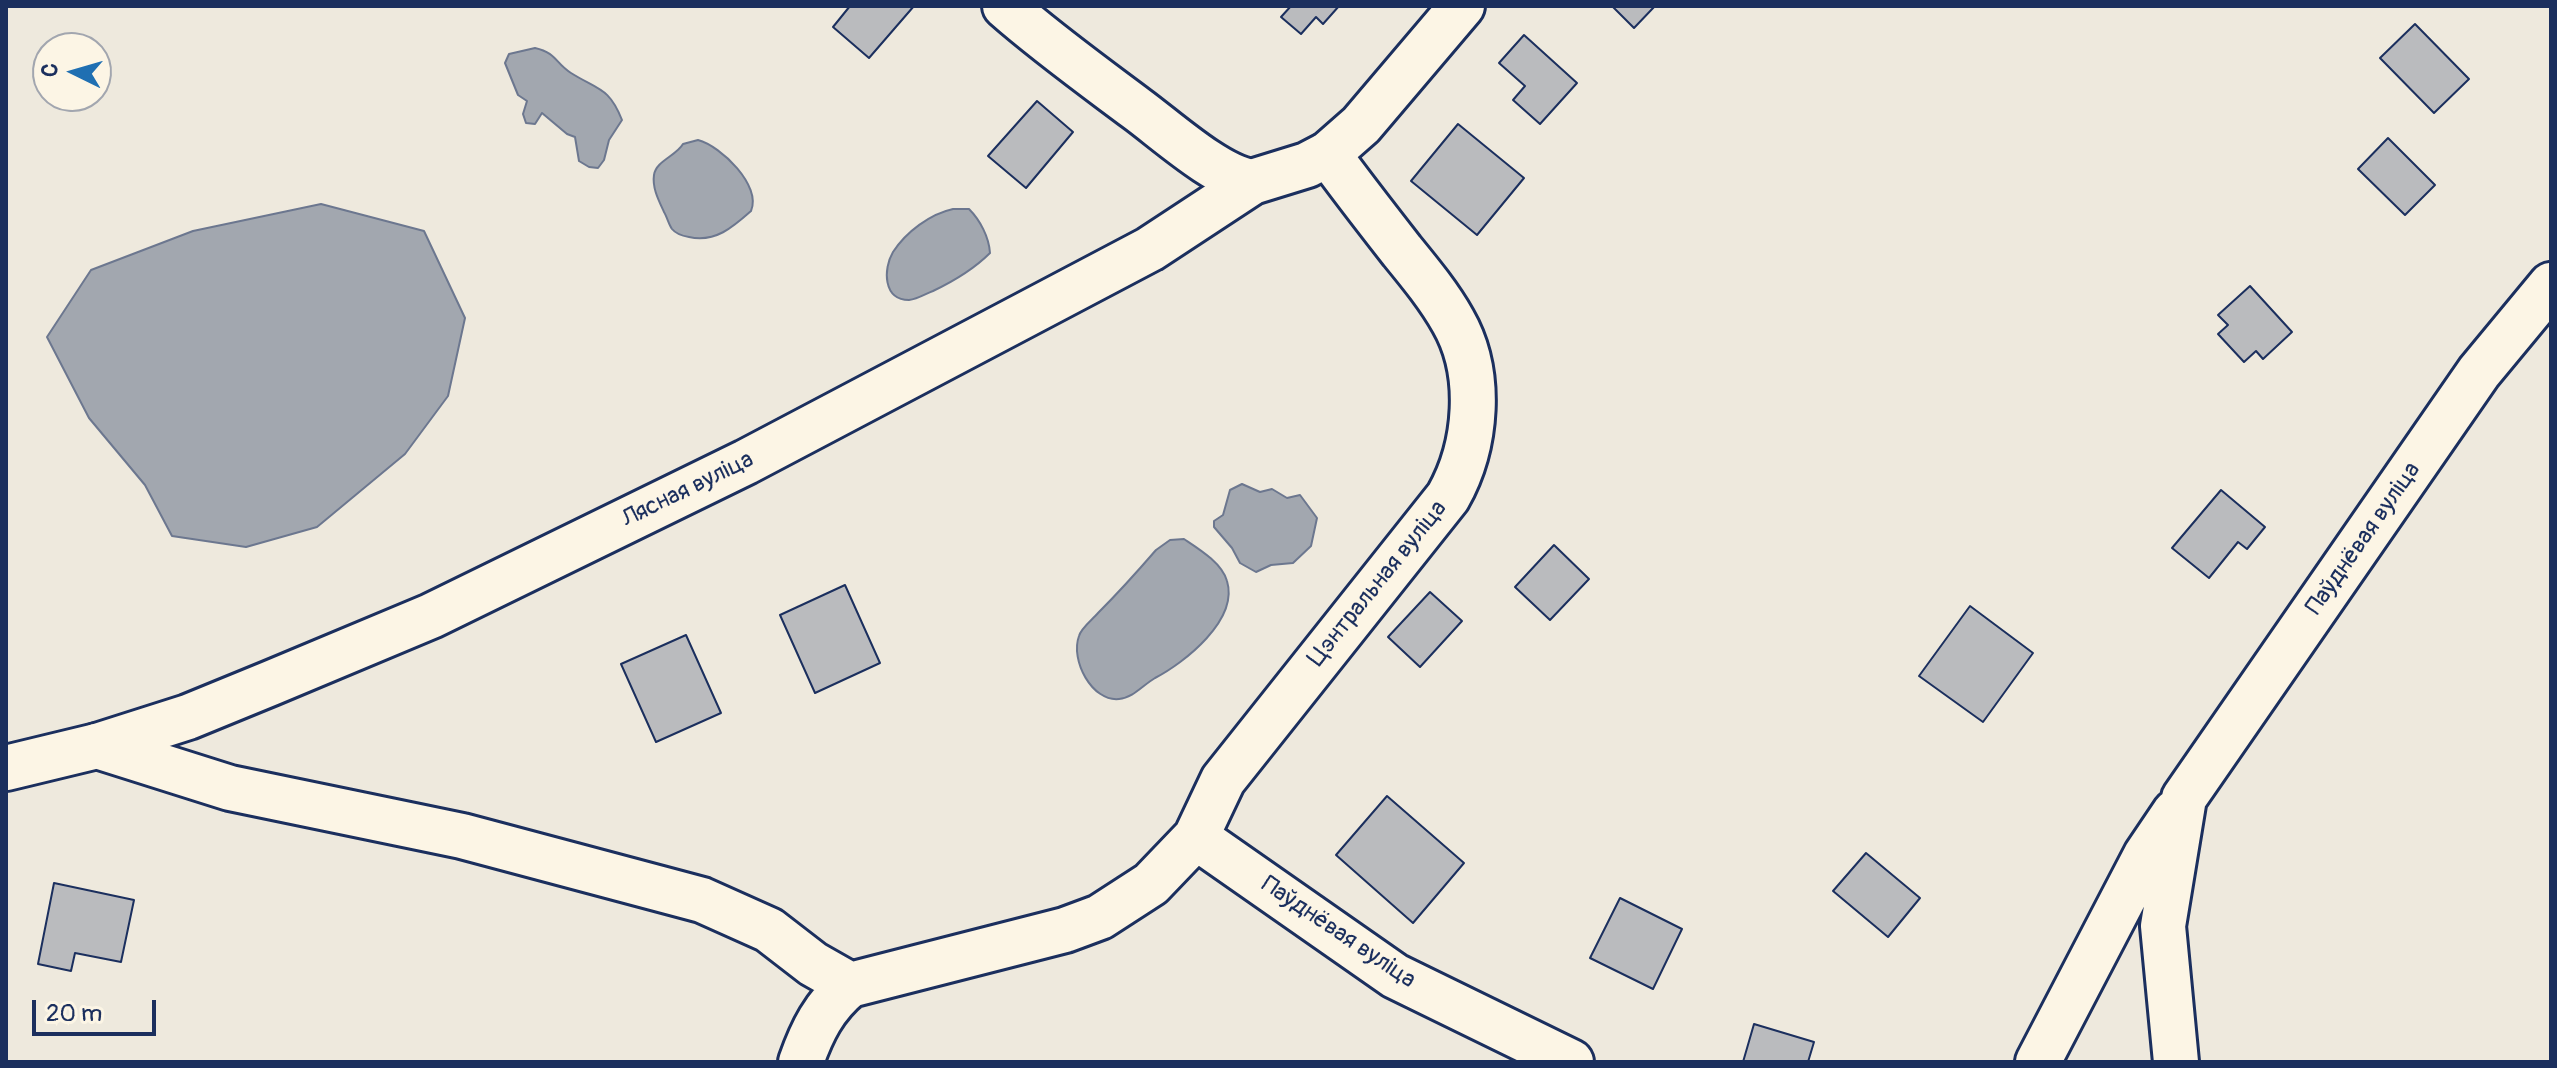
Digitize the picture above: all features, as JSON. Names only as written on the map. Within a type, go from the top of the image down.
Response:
[{"type":"street","points":[[1005,6],[1183,144],[1226,172],[1252,182],[1307,165],[1328,154],[1361,125],[1462,6]]},
{"type":"street","name":"Цэнтральная вуліца","points":[[850,985],[1030,940],[1100,917],[1151,884],[1196,837],[1223,780],[1242,754],[1441,508],[1457,480],[1469,445],[1471,381],[1464,347],[1453,321],[1427,283],[1328,154]]},
{"type":"street","name":"Лясная вуліца","points":[[6,768],[97,746],[188,717],[431,616],[746,462],[1150,249],[1252,182]]},
{"type":"street","name":"Паўднёвая вуліца","points":[[2038,1062],[2146,855],[2479,372],[2551,285]]},
{"type":"street","points":[[97,746],[230,788],[462,836],[702,900],[769,930],[813,964],[850,985],[834,998],[823,1013],[810,1035],[801,1062]]},
{"type":"street","name":"Паўднёвая вуліца","points":[[2176,1062],[2163,926],[2184,798]]},
{"type":"street","name":"Паўднёвая вуліца","points":[[1196,837],[1395,976],[1571,1062]]},
{"type":"shaded area","points":[[535,48],[552,55],[571,73],[602,90],[617,109],[622,120],[609,140],[604,160],[598,168],[579,161],[575,137],[542,113],[535,124],[526,123],[523,114],[527,101],[518,95],[505,63],[509,54]]},
{"type":"shaded area","points":[[698,140],[718,150],[737,168],[751,190],[753,201],[751,211],[730,228],[707,238],[682,235],[672,229],[656,194],[654,180],[662,162],[683,144]]},
{"type":"shaded area","points":[[321,204],[424,231],[465,318],[448,396],[405,454],[317,527],[246,547],[172,536],[145,485],[89,418],[47,337],[91,270],[193,231]]},
{"type":"shaded area","points":[[953,209],[969,209],[973,213],[986,235],[990,253],[963,275],[941,287],[909,300],[900,299],[894,295],[888,282],[888,267],[893,252],[919,225]]},
{"type":"shaded area","points":[[1242,484],[1260,492],[1272,489],[1287,498],[1300,495],[1317,518],[1311,546],[1293,563],[1271,565],[1256,572],[1240,563],[1214,527],[1214,521],[1223,515],[1230,490]]},
{"type":"shaded area","points":[[1184,539],[1215,562],[1227,581],[1229,596],[1217,625],[1194,651],[1133,694],[1119,699],[1100,694],[1092,687],[1081,667],[1077,646],[1080,633],[1156,550],[1170,540]]},
{"type":"building","points":[[850,6],[914,6],[869,58],[833,27]]},
{"type":"building","points":[[1291,6],[1339,6],[1323,24],[1316,17],[1301,34],[1281,17]]},
{"type":"building","points":[[1612,6],[1655,6],[1634,28]]},
{"type":"building","points":[[2415,24],[2469,79],[2434,113],[2380,58]]},
{"type":"building","points":[[1524,35],[1577,83],[1540,124],[1513,100],[1525,86],[1499,63]]},
{"type":"building","points":[[1037,101],[1073,132],[1026,188],[988,156]]},
{"type":"building","points":[[1458,124],[1524,178],[1477,235],[1411,181]]},
{"type":"building","points":[[2388,138],[2435,185],[2405,215],[2358,169]]},
{"type":"building","points":[[2250,286],[2292,332],[2263,359],[2256,351],[2244,362],[2218,334],[2228,325],[2218,315]]},
{"type":"building","points":[[2221,490],[2265,527],[2247,549],[2238,542],[2209,578],[2172,548]]},
{"type":"building","points":[[1554,545],[1589,579],[1550,620],[1515,587]]},
{"type":"building","points":[[845,585],[880,663],[815,693],[780,615]]},
{"type":"building","points":[[1430,592],[1462,621],[1420,667],[1388,637]]},
{"type":"building","points":[[1970,606],[2033,653],[1983,722],[1919,676]]},
{"type":"building","points":[[686,635],[721,713],[656,742],[621,664]]},
{"type":"building","points":[[1387,796],[1464,863],[1413,923],[1336,855]]},
{"type":"building","points":[[1866,853],[1920,898],[1888,937],[1833,891]]},
{"type":"building","points":[[54,883],[134,900],[121,962],[75,953],[71,971],[38,964]]},
{"type":"building","points":[[1620,898],[1682,929],[1653,989],[1590,958]]},
{"type":"building","points":[[1754,1024],[1814,1042],[1808,1062],[1743,1062]]}]
